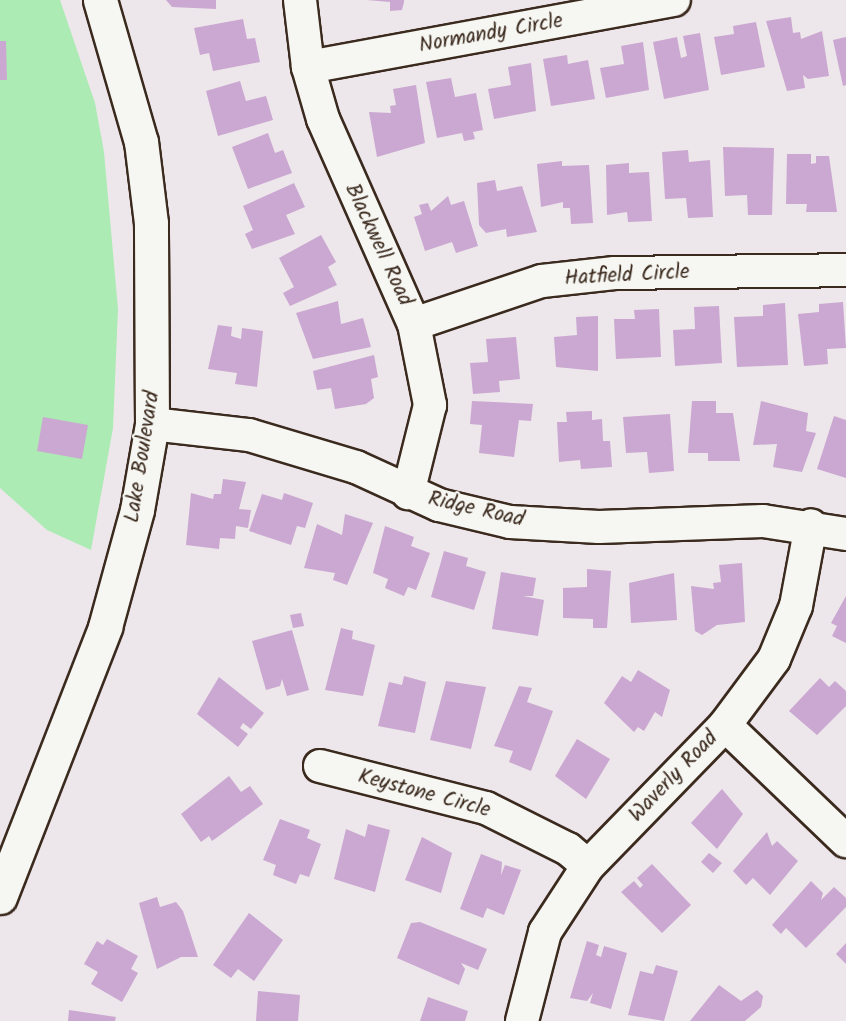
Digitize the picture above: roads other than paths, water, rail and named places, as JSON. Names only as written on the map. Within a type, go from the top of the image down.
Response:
[{"type":"main road","name":"Lake Boulevard","points":[[0,897],[105,627],[137,510],[152,424],[153,291],[144,165],[119,50],[100,0]]},
{"type":"street","name":"Blackwell Road","points":[[300,0],[308,67],[347,178],[414,324],[430,405],[408,493]]},
{"type":"street","name":"Normandy Circle","points":[[308,67],[674,0]]},
{"type":"street","name":"Hatfield Circle","points":[[414,324],[542,281],[615,273],[846,270]]},
{"type":"street","name":"Ridge Road","points":[[152,424],[249,435],[356,467],[408,493],[510,522],[811,525],[846,534]]},
{"type":"street","name":"Waverly Road","points":[[522,1021],[545,932],[588,866],[725,725],[774,659],[796,606],[811,525]]},
{"type":"street","points":[[725,725],[846,841]]},
{"type":"street","name":"Keystone Circle","points":[[320,765],[486,808],[568,849],[588,866]]}]
